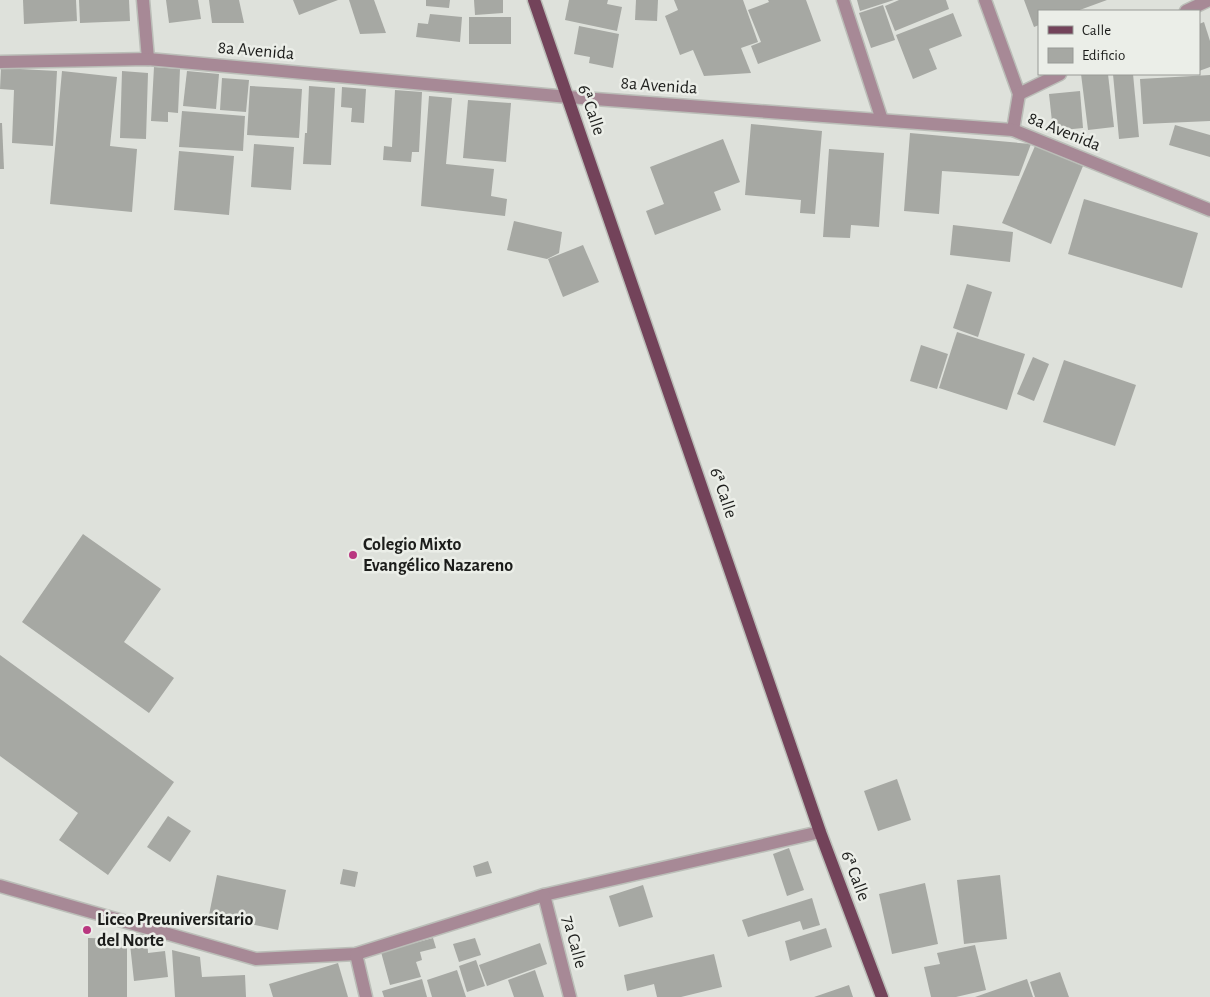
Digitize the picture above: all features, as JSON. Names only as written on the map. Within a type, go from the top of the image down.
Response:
[{"type":"main road","name":"6ª Calle","points":[[534,0],[820,832],[882,997]]},
{"type":"street","points":[[143,0],[148,59]]},
{"type":"street","points":[[844,0],[882,120]]},
{"type":"street","points":[[985,0],[1019,94],[1013,130]]},
{"type":"street","points":[[1188,10],[1209,0]]},
{"type":"street","name":"8a Avenida","points":[[0,62],[148,59],[568,97],[1013,130],[1210,210]]},
{"type":"street","points":[[1019,94],[1058,75]]},
{"type":"street","points":[[0,886],[256,959],[356,954],[544,896],[820,832]]},
{"type":"street","name":"7a Calle","points":[[544,896],[570,997]]},
{"type":"street","points":[[356,954],[366,997]]},
{"type":"building","points":[[23,0],[76,0],[77,21],[24,24]]},
{"type":"building","points":[[79,0],[129,0],[130,21],[80,23]]},
{"type":"building","points":[[166,0],[198,0],[201,19],[169,23]]},
{"type":"building","points":[[209,0],[239,0],[244,23],[212,23]]},
{"type":"building","points":[[293,0],[338,0],[299,15]]},
{"type":"building","points":[[349,0],[374,0],[386,33],[360,34]]},
{"type":"building","points":[[426,0],[450,0],[449,8],[426,6]]},
{"type":"building","points":[[474,0],[503,0],[503,13],[475,15]]},
{"type":"building","points":[[569,0],[608,0],[607,4],[622,7],[617,31],[565,20]]},
{"type":"building","points":[[636,0],[658,0],[657,21],[635,20]]},
{"type":"building","points":[[674,0],[743,0],[758,42],[741,48],[751,73],[704,76],[693,50],[680,55],[665,16],[678,10]]},
{"type":"building","points":[[768,0],[806,0],[821,41],[758,64],[751,46],[761,42],[748,10],[769,2]]},
{"type":"building","points":[[857,0],[894,0],[860,11]]},
{"type":"building","points":[[899,0],[946,0],[949,9],[895,31],[885,6]]},
{"type":"building","points":[[1024,0],[1107,0],[1080,10],[1038,10],[1038,25],[1034,27]]},
{"type":"building","points":[[883,5],[895,40],[871,48],[859,13]]},
{"type":"building","points":[[953,13],[962,36],[929,49],[937,69],[913,79],[896,35]]},
{"type":"building","points":[[430,14],[462,17],[460,42],[416,37],[418,23],[428,24]]},
{"type":"building","points":[[469,17],[511,17],[511,44],[469,44]]},
{"type":"building","points":[[1204,22],[1210,41],[1210,67],[1200,71],[1200,24]]},
{"type":"building","points":[[579,26],[619,34],[613,68],[589,63],[590,57],[574,54]]},
{"type":"building","points":[[154,67],[180,69],[178,113],[168,112],[168,122],[151,121]]},
{"type":"building","points":[[1,68],[57,71],[53,146],[12,143],[14,90],[0,89]]},
{"type":"building","points":[[62,71],[117,77],[110,146],[137,149],[132,212],[50,204]]},
{"type":"building","points":[[122,71],[148,73],[146,139],[120,138]]},
{"type":"building","points":[[187,71],[219,74],[216,109],[183,106]]},
{"type":"building","points":[[1081,75],[1108,75],[1114,127],[1088,130]]},
{"type":"building","points":[[1113,75],[1133,75],[1139,137],[1119,139]]},
{"type":"building","points":[[1210,75],[1210,121],[1143,124],[1140,79]]},
{"type":"building","points":[[222,78],[249,80],[246,112],[220,110]]},
{"type":"building","points":[[250,86],[302,89],[299,138],[247,135]]},
{"type":"building","points":[[309,86],[335,88],[331,165],[303,164],[305,133],[307,133]]},
{"type":"building","points":[[342,87],[366,89],[364,123],[351,122],[352,108],[341,107]]},
{"type":"building","points":[[395,90],[422,92],[419,152],[412,152],[411,162],[383,160],[384,146],[392,147]]},
{"type":"building","points":[[1080,91],[1083,128],[1053,131],[1049,94]]},
{"type":"building","points":[[429,96],[452,98],[446,164],[494,169],[491,196],[507,199],[505,216],[421,206]]},
{"type":"building","points":[[468,100],[511,103],[506,162],[463,158]]},
{"type":"building","points":[[182,111],[245,116],[243,151],[179,147]]},
{"type":"building","points":[[0,123],[2,123],[4,169],[0,169]]},
{"type":"building","points":[[751,124],[822,131],[815,214],[800,213],[801,200],[745,195]]},
{"type":"building","points":[[1175,125],[1210,135],[1210,157],[1169,145]]},
{"type":"building","points":[[910,133],[1031,144],[1019,176],[942,171],[939,214],[904,211]]},
{"type":"building","points":[[723,139],[740,182],[714,192],[721,210],[655,235],[646,211],[664,204],[650,167]]},
{"type":"building","points":[[254,144],[294,147],[291,190],[251,187]]},
{"type":"building","points":[[1035,146],[1083,166],[1051,244],[1002,223]]},
{"type":"building","points":[[829,149],[884,153],[879,227],[851,225],[850,238],[823,237]]},
{"type":"building","points":[[179,151],[234,156],[229,215],[174,210]]},
{"type":"building","points":[[1084,199],[1198,233],[1182,288],[1068,254]]},
{"type":"building","points":[[514,221],[562,232],[559,253],[547,259],[507,250]]},
{"type":"building","points":[[953,225],[1013,232],[1010,262],[950,255]]},
{"type":"building","points":[[583,245],[599,282],[563,297],[548,259]]},
{"type":"building","points":[[967,284],[992,292],[978,337],[953,328]]},
{"type":"building","points":[[957,332],[1025,354],[1007,410],[939,388]]},
{"type":"building","points":[[921,345],[948,354],[937,389],[910,381]]},
{"type":"building","points":[[1033,357],[1049,364],[1034,401],[1017,394]]},
{"type":"building","points":[[1064,360],[1136,385],[1115,446],[1043,422]]},
{"type":"building","points":[[83,534],[161,589],[124,642],[174,678],[149,713],[22,622]]},
{"type":"building","points":[[0,655],[174,782],[108,875],[59,840],[78,813],[0,756]]},
{"type":"building","points":[[897,779],[911,820],[878,831],[864,791]]},
{"type":"building","points":[[168,816],[191,831],[170,862],[147,847]]},
{"type":"building","points":[[789,848],[804,890],[787,896],[773,854]]},
{"type":"building","points":[[488,861],[492,873],[476,877],[473,866]]},
{"type":"building","points":[[343,869],[358,872],[355,887],[340,884]]},
{"type":"building","points":[[217,875],[286,890],[278,930],[209,915]]},
{"type":"building","points":[[1000,875],[1007,939],[964,944],[957,880]]},
{"type":"building","points":[[925,883],[938,944],[892,954],[879,894]]},
{"type":"building","points":[[643,885],[653,917],[619,927],[609,896]]},
{"type":"building","points":[[812,898],[820,925],[803,930],[800,921],[748,937],[742,920]]},
{"type":"building","points":[[826,928],[832,947],[790,961],[785,941]]},
{"type":"building","points":[[147,934],[148,953],[165,951],[168,977],[134,981],[129,935]]},
{"type":"building","points":[[88,938],[127,939],[127,997],[88,997]]},
{"type":"building","points":[[433,938],[436,948],[420,952],[422,960],[416,962],[421,977],[390,985],[381,952]]},
{"type":"building","points":[[475,938],[481,955],[459,962],[453,944]]},
{"type":"building","points":[[540,943],[547,964],[487,986],[479,965]]},
{"type":"building","points":[[975,945],[986,990],[956,997],[931,997],[924,967],[940,964],[937,953]]},
{"type":"building","points":[[172,950],[200,957],[202,977],[245,975],[246,997],[175,997]]},
{"type":"building","points":[[714,954],[722,987],[681,997],[657,997],[654,984],[627,991],[624,975]]},
{"type":"building","points":[[476,960],[485,986],[467,992],[459,966]]},
{"type":"building","points":[[338,963],[348,997],[273,997],[269,984]]},
{"type":"building","points":[[457,970],[466,997],[432,997],[427,980]]},
{"type":"building","points":[[535,970],[544,997],[514,997],[508,980]]},
{"type":"building","points":[[1060,972],[1069,997],[1035,997],[1030,982]]},
{"type":"building","points":[[422,979],[427,997],[384,997],[382,991]]},
{"type":"building","points":[[1027,979],[1033,997],[975,997]]},
{"type":"building","points":[[849,985],[853,997],[814,997]]},
{"type":"place","name":"Colegio Mixto Evangélico Nazareno","points":[[353,555]]},
{"type":"place","name":"Liceo Preuniversitario del Norte","points":[[87,930]]}]
